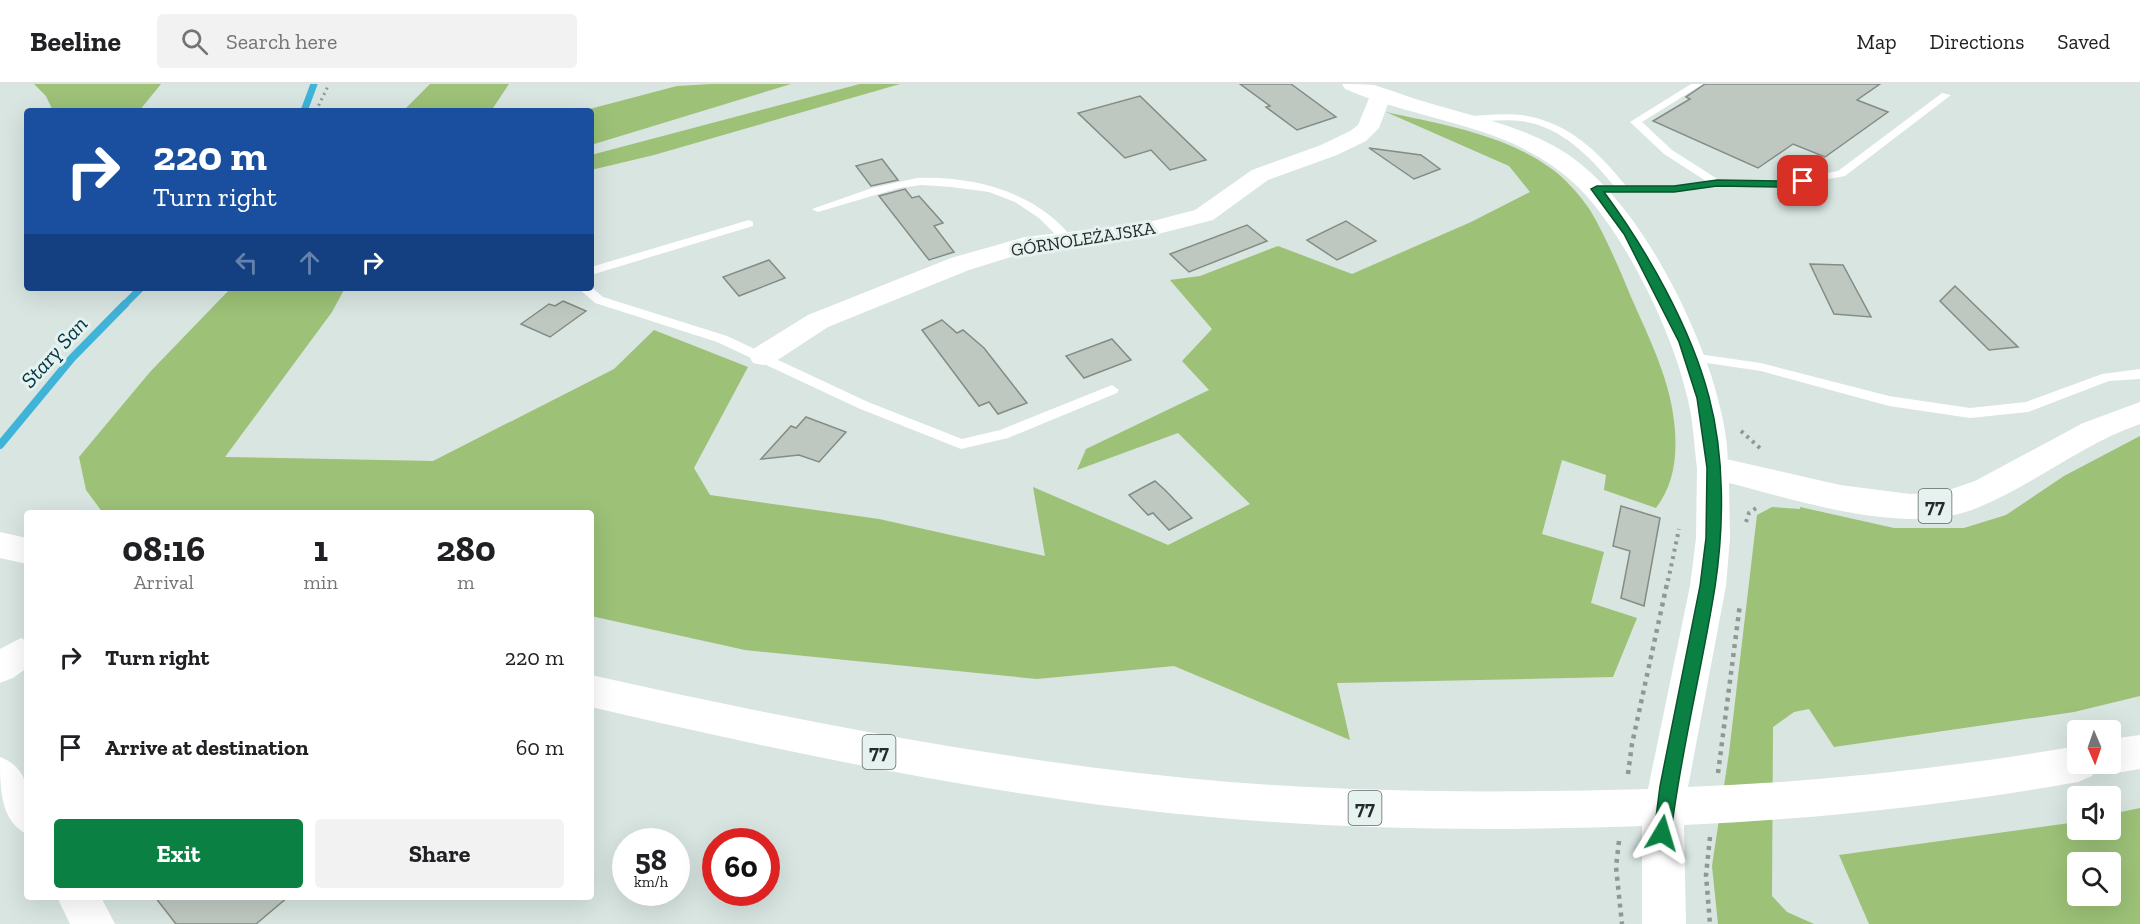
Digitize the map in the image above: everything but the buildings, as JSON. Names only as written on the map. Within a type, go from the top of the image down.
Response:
[{"type":"main road","points":[[1353,84],[1380,96],[1462,119],[1521,139],[1551,153],[1571,166],[1597,189],[1629,233],[1670,311],[1690,357],[1703,398],[1713,468],[1713,538],[1708,586],[1668,786],[1662,833],[1665,924]]},
{"type":"main road","name":"77","points":[[1713,468],[1891,505],[1937,506],[1964,500],[2101,429],[2140,413]]},
{"type":"main road","name":"77","points":[[594,692],[763,730],[958,765],[1171,794],[1369,808],[1560,811],[1784,803],[1904,791],[2067,766]]},
{"type":"main road","points":[[2121,755],[2140,752]]},
{"type":"street","name":"GÓRNOLEŻAJSKA","points":[[763,356],[818,321],[960,264],[1024,246],[1146,230],[1204,215],[1260,175],[1329,150],[1358,136],[1368,128],[1380,96]]},
{"type":"street","points":[[0,774],[24,811]]},
{"type":"street","points":[[79,900],[94,924]]},
{"type":"lane","points":[[1698,84],[1635,122],[1645,134],[1668,152],[1717,183]]},
{"type":"lane","points":[[1597,189],[1674,189],[1717,183],[1784,184],[1841,174],[1946,94]]},
{"type":"lane","points":[[1462,119],[1520,118],[1542,123],[1578,141],[1597,156],[1623,189]]},
{"type":"lane","points":[[818,209],[910,182],[928,181],[992,188],[1016,196],[1049,218],[1068,240]]},
{"type":"lane","points":[[594,270],[749,224]]},
{"type":"lane","points":[[588,291],[598,300],[722,339],[763,356],[863,405],[961,444],[1003,434],[1112,390]]},
{"type":"lane","points":[[1690,357],[1761,367],[1889,401],[1970,413],[2028,407],[2107,377],[2140,374]]},
{"type":"path","points":[[317,108],[329,84]]},
{"type":"path","points":[[1737,427],[1769,456]]},
{"type":"path","points":[[1746,526],[1749,513],[1762,505]]},
{"type":"path","points":[[1628,777],[1632,744],[1681,522]]},
{"type":"path","points":[[1717,780],[1740,600]]},
{"type":"path","points":[[1710,924],[1706,875],[1712,827]]},
{"type":"path","points":[[1620,833],[1616,867],[1622,924]]},
{"type":"green space","points":[[34,84],[161,84],[141,108],[52,108],[46,96]]},
{"type":"green space","points":[[430,84],[509,84],[493,108],[406,108]]},
{"type":"green space","points":[[791,84],[594,144],[593,108],[677,86]]},
{"type":"green space","points":[[860,84],[900,84],[654,155],[594,169],[594,154]]},
{"type":"green space","points":[[1386,112],[1449,126],[1512,146],[1561,176],[1581,198],[1596,220],[1665,379],[1675,431],[1673,472],[1662,500],[1656,508],[1604,490],[1606,475],[1562,460],[1542,534],[1604,552],[1591,603],[1637,618],[1613,677],[1337,683],[1350,740],[1174,666],[1037,679],[745,650],[594,617],[594,510],[101,510],[86,490],[79,457],[150,372],[228,291],[343,291],[332,312],[225,457],[433,461],[614,369],[654,330],[748,367],[694,468],[710,495],[879,519],[1045,556],[1033,487],[1168,545],[1250,504],[1178,433],[1077,470],[1086,449],[1209,390],[1182,361],[1212,329],[1170,280],[1200,276],[1278,246],[1352,274],[1471,222],[1530,192],[1509,166]]},
{"type":"green space","points":[[2140,436],[2140,696],[2074,712],[1834,747],[1809,709],[1794,712],[1773,727],[1772,896],[1787,912],[1814,924],[1718,924],[1712,866],[1729,753],[1757,515],[1772,507],[1800,509],[1800,507],[1894,528],[1964,528],[2006,515],[2064,476]]},
{"type":"green space","points":[[2140,808],[2140,924],[1869,924],[1839,855],[2067,823],[2067,840],[2121,840],[2121,812]]},
{"type":"waterway","name":"Stary San","points":[[305,108],[314,84]]},
{"type":"waterway","name":"Stary San","points":[[125,304],[138,291]]},
{"type":"waterway","name":"Stary San","points":[[0,445],[72,358],[125,304]]},
{"type":"route","points":[[1662,833],[1668,786],[1708,586],[1713,538],[1713,468],[1703,398],[1685,342],[1629,233],[1616,212],[1597,189],[1674,189],[1717,183],[1784,184],[1803,181]]}]
